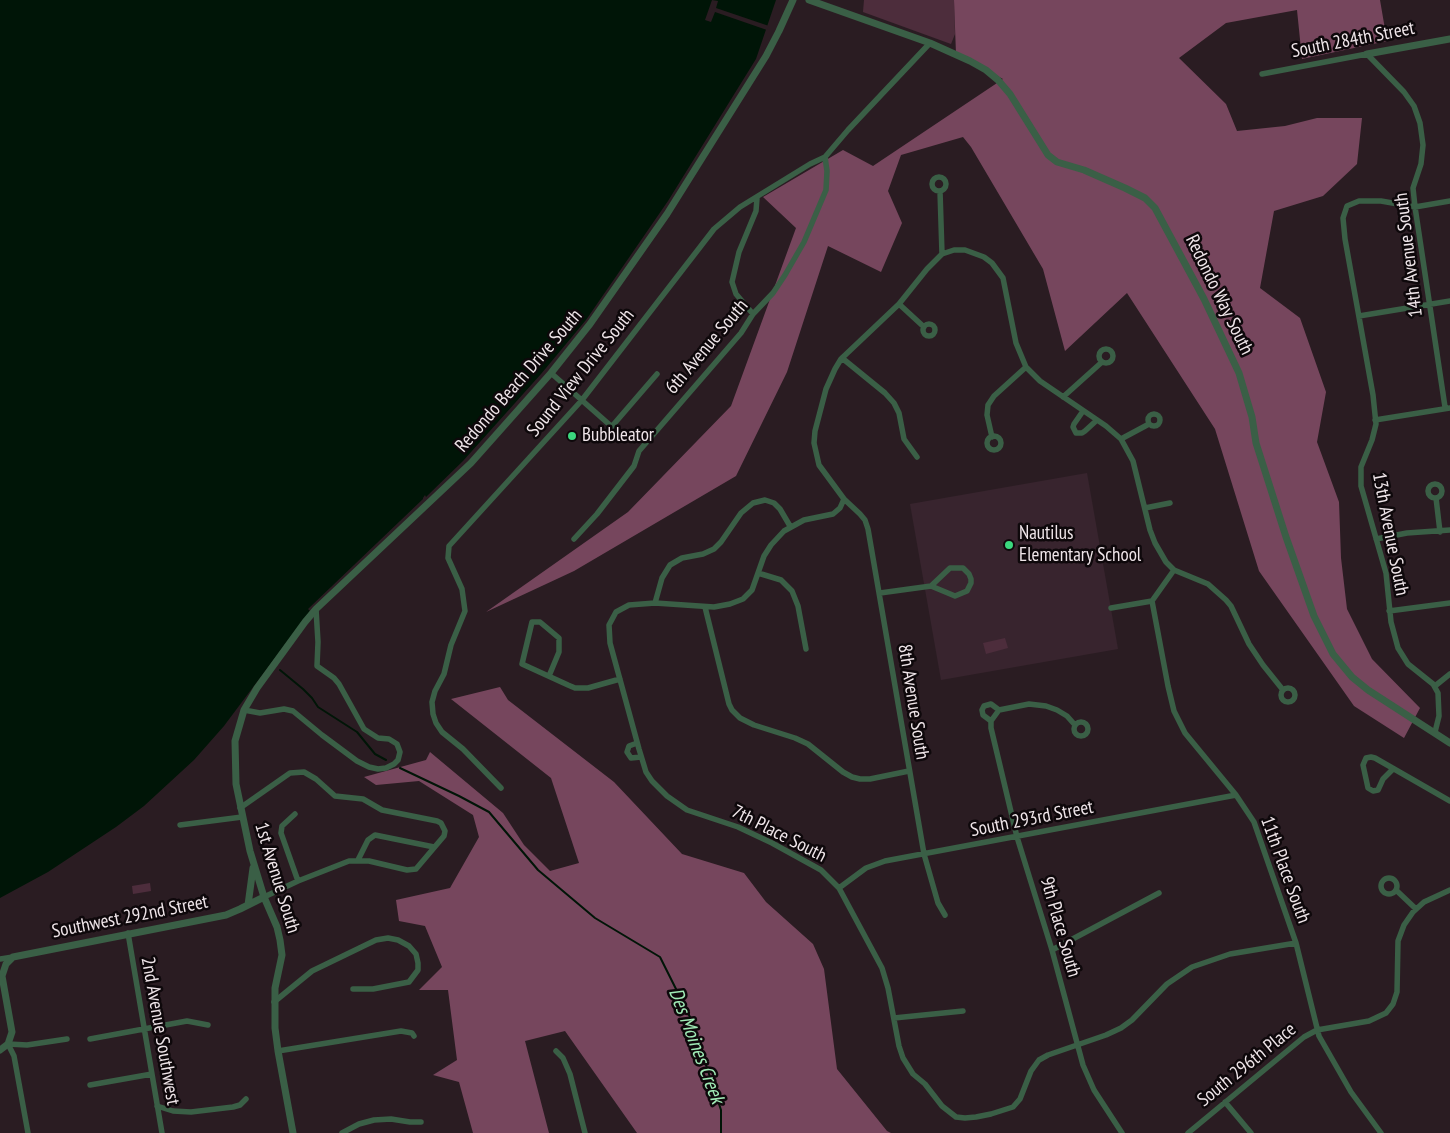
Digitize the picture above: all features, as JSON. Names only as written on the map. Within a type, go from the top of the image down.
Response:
[{"type":"street","name":"Redondo Beach Drive South","points":[[234,750],[237,728],[244,710],[257,688],[305,622],[316,609],[470,463],[551,374],[613,293],[667,214],[766,56],[793,0]]},
{"type":"street","name":"Redondo Way South","points":[[809,0],[930,43],[986,70],[1010,94],[1048,155],[1057,162],[1125,188],[1145,198],[1155,208],[1204,299],[1239,373],[1270,490],[1298,572],[1333,654],[1352,677],[1383,701],[1450,743]]},
{"type":"street","name":"South 284th Street","points":[[1262,74],[1450,39]]},
{"type":"street","points":[[825,158],[848,130],[930,43]]},
{"type":"street","name":"14th Avenue South","points":[[1367,54],[1410,99],[1418,113],[1422,133],[1423,155],[1413,188],[1429,305],[1448,408]]},
{"type":"street","name":"Sound View Drive South","points":[[501,788],[467,752],[442,732],[433,714],[432,702],[435,691],[444,674],[450,645],[465,611],[463,592],[448,558],[450,544],[582,400],[714,229],[726,217],[810,164],[825,158]]},
{"type":"street","name":"6th Avenue South","points":[[574,539],[597,514],[634,466],[639,451],[740,333],[752,314],[773,293],[785,275],[804,242],[826,190],[827,171],[825,158]]},
{"type":"street","points":[[940,191],[942,254],[954,250],[975,252],[992,263],[999,271],[1006,288],[1016,343],[1026,367],[1040,380],[1121,438],[1133,462],[1150,530],[1166,562],[1174,570],[1208,584],[1226,600],[1231,606],[1249,644],[1263,666],[1283,690]]},
{"type":"street","points":[[752,314],[736,294],[732,282],[740,252],[756,211],[757,198]]},
{"type":"street","name":"13th Avenue South","points":[[1415,207],[1364,200],[1352,202],[1345,209],[1343,218],[1373,395],[1375,420],[1374,435],[1362,463],[1360,476],[1362,494],[1387,580],[1389,612],[1395,640],[1404,659],[1412,669],[1435,686]]},
{"type":"street","points":[[1415,207],[1450,201]]},
{"type":"street","name":"8th Avenue South","points":[[942,254],[927,269],[899,304],[842,358],[826,389],[815,431],[814,443],[819,466],[844,499],[866,520],[880,593],[908,771],[924,854],[938,903],[946,915]]},
{"type":"street","points":[[1359,316],[1450,301]]},
{"type":"street","points":[[899,304],[924,326]]},
{"type":"street","points":[[842,358],[885,393],[894,403],[899,413],[904,439],[916,457]]},
{"type":"street","points":[[1063,397],[1102,362]]},
{"type":"street","points":[[992,437],[987,415],[988,405],[994,396],[1026,367]]},
{"type":"street","points":[[551,374],[610,426]]},
{"type":"street","points":[[600,439],[656,374]]},
{"type":"street","points":[[1375,420],[1448,408]]},
{"type":"street","points":[[1083,411],[1073,427],[1076,433],[1082,433],[1097,420]]},
{"type":"street","points":[[1121,438],[1149,424]]},
{"type":"street","points":[[1436,498],[1440,532]]},
{"type":"street","points":[[637,743],[629,746],[627,752],[631,758],[641,757],[609,637],[610,620],[616,612],[623,607],[655,603],[705,607],[723,606],[743,599],[752,590],[771,545],[790,526],[804,520],[833,514],[840,508],[844,499]]},
{"type":"street","points":[[655,603],[662,578],[670,565],[682,558],[703,554],[714,549],[741,513],[753,503],[765,500],[774,503],[790,526]]},
{"type":"street","points":[[1145,508],[1170,503]]},
{"type":"street","points":[[1376,539],[1401,534],[1450,530]]},
{"type":"street","points":[[880,593],[931,586],[955,596],[966,591],[971,583],[971,579],[963,568],[950,568],[931,586]]},
{"type":"street","points":[[1111,608],[1152,601],[1174,570]]},
{"type":"street","points":[[758,573],[781,580],[792,591],[806,649]]},
{"type":"street","name":"11th Place South","points":[[1152,601],[1174,711],[1185,733],[1246,808],[1258,833],[1296,943],[1317,1030],[1351,1092],[1381,1133]]},
{"type":"street","points":[[1389,612],[1450,604]]},
{"type":"street","points":[[705,607],[724,685],[732,710],[740,718],[754,725],[808,744],[852,777],[870,779],[908,771]]},
{"type":"street","points":[[244,710],[262,713],[290,710],[361,764],[381,769],[390,767],[395,763],[400,755],[399,747],[393,741],[378,738],[364,729],[339,684],[330,675],[318,668],[316,609]]},
{"type":"street","points":[[305,622],[314,624],[317,629]]},
{"type":"street","points":[[549,676],[559,652],[559,638],[540,622],[532,622],[522,664],[568,685],[582,688],[620,679]]},
{"type":"street","points":[[1434,732],[1439,711],[1435,686],[1450,674]]},
{"type":"street","name":"9th Place South","points":[[999,710],[991,704],[984,706],[982,710],[983,715],[992,718],[992,737],[1018,837],[1078,1045],[1086,1072],[1094,1090],[1122,1133]]},
{"type":"street","points":[[992,718],[999,710],[1029,704],[1046,706],[1062,712],[1075,725]]},
{"type":"street","name":"1st Avenue South","points":[[234,750],[236,784],[242,817],[264,897],[277,927],[282,948],[281,961],[275,981],[274,1002],[278,1051],[293,1133]]},
{"type":"street","name":"7th Place South","points":[[641,757],[646,772],[656,786],[687,810],[738,827],[772,843],[821,870],[839,888],[882,968],[899,1046],[909,1069],[942,1106],[956,1116],[976,1117],[1013,1107],[1020,1099],[1038,1060],[1078,1045]]},
{"type":"street","points":[[1393,769],[1383,780],[1378,790],[1373,791],[1368,788],[1363,767],[1366,758],[1373,758],[1393,769],[1450,801]]},
{"type":"street","points":[[240,808],[290,773],[304,772],[316,778],[335,796],[363,799],[382,810],[441,823],[445,831],[444,836],[420,866],[412,870],[358,860],[340,863],[264,897]]},
{"type":"street","name":"South 293rd Street","points":[[839,888],[873,865],[886,860],[1236,796]]},
{"type":"street","points":[[295,814],[282,826],[281,833],[298,881]]},
{"type":"street","points":[[180,825],[242,817]]},
{"type":"street","points":[[358,860],[368,840],[375,835],[434,848]]},
{"type":"street","points":[[248,905],[254,863]]},
{"type":"street","points":[[1396,890],[1416,908],[1429,899],[1450,890]]},
{"type":"street","points":[[1052,950],[1159,894]]},
{"type":"street","name":"Southwest 292nd Street","points":[[0,959],[226,915],[264,897]]},
{"type":"street","name":"South 296th Place","points":[[1188,1133],[1296,1043],[1317,1030],[1370,1021],[1386,1013],[1393,1004],[1397,992],[1399,936],[1407,919],[1416,908]]},
{"type":"street","name":"2nd Avenue Southwest","points":[[128,933],[162,1133]]},
{"type":"street","points":[[274,1002],[312,971],[376,940],[388,938],[398,940],[410,946],[416,954],[418,970],[409,982],[373,989],[353,989]]},
{"type":"street","points":[[1078,1045],[1106,1035],[1132,1020],[1167,984],[1192,967],[1230,954],[1296,943]]},
{"type":"street","points":[[0,1050],[8,1044],[12,1032],[2,976],[6,964],[13,957]]},
{"type":"street","points":[[894,1018],[963,1011]]},
{"type":"street","points":[[90,1039],[187,1020],[208,1025]]},
{"type":"street","points":[[278,1051],[401,1031],[412,1033],[414,1036]]},
{"type":"street","points":[[8,1044],[27,1045],[67,1039]]},
{"type":"street","points":[[8,1044],[14,1056],[28,1133]]},
{"type":"street","points":[[556,1051],[563,1058],[570,1074],[585,1133]]},
{"type":"street","points":[[90,1085],[152,1074]]},
{"type":"street","points":[[157,1106],[173,1111],[191,1112],[232,1107],[240,1105],[246,1099]]},
{"type":"street","points":[[1225,1102],[1250,1133]]},
{"type":"street","points":[[342,1133],[352,1127],[374,1120],[391,1119],[421,1122]]},
{"type":"shaded area","points":[[0,0],[776,0],[756,59],[668,201],[586,320],[541,374],[463,461],[426,497],[425,495],[308,609],[310,611],[224,726],[194,760],[144,806],[116,827],[48,872],[0,898]]},
{"type":"shaded area","points":[[864,0],[954,0],[955,34],[951,44],[863,12]]},
{"type":"shaded area","points":[[954,0],[1380,0],[1387,41],[1302,59],[1297,10],[1226,23],[1179,58],[1226,104],[1237,131],[1285,126],[1317,118],[1362,118],[1357,164],[1323,196],[1274,211],[1260,288],[1300,318],[1326,392],[1317,442],[1339,502],[1341,558],[1347,609],[1372,659],[1420,708],[1404,738],[1354,706],[1259,571],[1215,429],[1127,293],[1065,351],[1043,269],[971,147],[963,137],[901,155],[888,191],[902,223],[881,272],[828,246],[787,372],[736,476],[574,571],[486,612],[628,512],[731,406],[796,228],[763,197],[843,150],[873,166],[1003,79],[956,54]]},
{"type":"shaded area","name":"Nautilus Elementary School","points":[[1087,473],[1118,649],[941,680],[910,504]]},
{"type":"shaded area","points":[[1005,638],[1008,648],[986,654],[983,643]]},
{"type":"shaded area","points":[[500,687],[508,700],[614,782],[682,854],[744,873],[766,902],[813,944],[824,969],[837,1069],[887,1131],[891,1133],[637,1133],[565,1031],[525,1041],[549,1133],[473,1133],[459,1082],[433,1075],[457,1060],[448,990],[419,990],[442,967],[425,926],[399,921],[396,900],[450,888],[479,837],[473,815],[419,781],[376,785],[364,777],[426,760],[430,752],[503,813],[524,845],[550,871],[579,863],[551,778],[451,699]]},
{"type":"shaded area","points":[[150,883],[151,891],[133,894],[132,886]]},
{"type":"pier","points":[[712,0],[718,1],[716,8],[769,26],[767,30],[715,12],[711,22],[705,20]]},
{"type":"waterway","name":"Des Moines Creek","points":[[280,670],[303,689],[318,707],[357,732],[375,754],[386,760]]},
{"type":"waterway","name":"Des Moines Creek","points":[[400,768],[489,812],[538,870],[595,918],[660,957],[690,1017],[721,1110],[721,1133]]},
{"type":"place","name":"Bubbleator","points":[[572,436]]},
{"type":"place","name":"Nautilus Elementary School","points":[[1009,545]]}]
